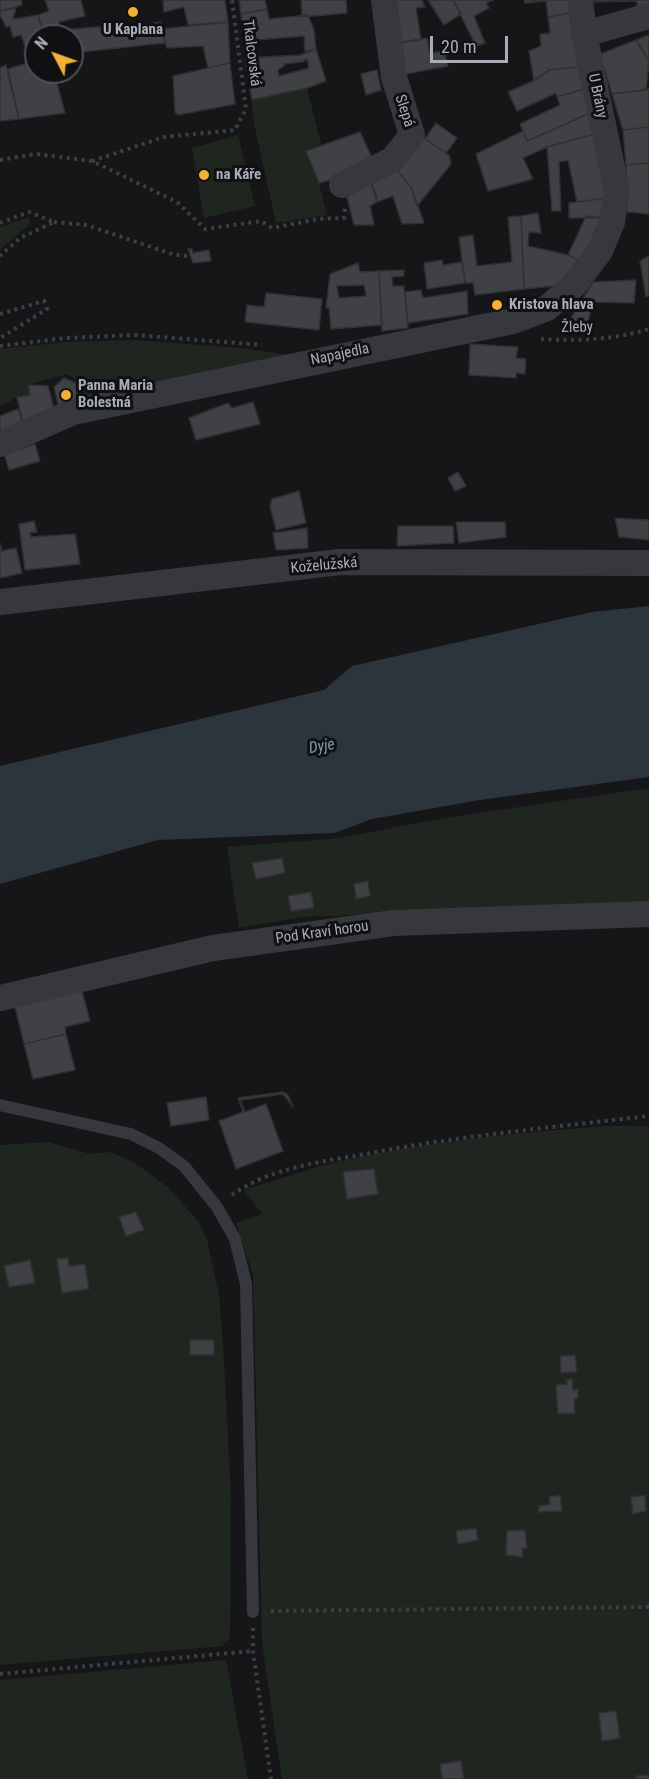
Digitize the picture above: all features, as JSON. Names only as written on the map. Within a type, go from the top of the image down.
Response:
[{"type":"street","name":"Slepá","points":[[342,185],[392,160],[412,135],[394,77],[384,0]]},
{"type":"street","name":"U Brány","points":[[580,0],[584,34],[617,191]]},
{"type":"street","points":[[584,34],[649,16]]},
{"type":"street","name":"Napajedla","points":[[0,444],[73,412],[513,321],[548,308],[574,285],[600,251],[612,222],[617,191]]},
{"type":"street","name":"Koželužská","points":[[0,602],[340,562],[649,563]]},
{"type":"street","name":"Pod Kraví horou","points":[[0,998],[213,948],[394,923],[649,914]]},
{"type":"lane","points":[[0,1105],[131,1134],[159,1148],[184,1166],[217,1206],[235,1239],[246,1284],[253,1612]]},
{"type":"path","name":"Tkalcovská","points":[[92,161],[164,136],[235,130],[246,109],[232,0]]},
{"type":"path","points":[[0,160],[36,154],[92,161],[177,202],[205,230],[261,221],[272,228],[318,219],[344,218],[342,185]]},
{"type":"path","points":[[0,223],[29,212],[54,222],[86,225],[176,255],[188,256]]},
{"type":"path","points":[[0,256],[20,238],[54,222]]},
{"type":"path","points":[[0,314],[44,301],[47,309],[0,338]]},
{"type":"path","name":"Žleby","points":[[513,321],[520,334],[530,338],[550,340],[588,341],[624,336],[649,329]]},
{"type":"path","points":[[0,345],[66,338],[135,335],[265,345]]},
{"type":"path","points":[[217,1206],[243,1187],[300,1166],[438,1140],[649,1116]]},
{"type":"path","points":[[272,1779],[253,1651],[253,1612],[649,1607]]},
{"type":"path","points":[[0,1674],[253,1651]]},
{"type":"shaded area","points":[[307,88],[321,144],[306,151],[319,183],[327,215],[276,223],[253,119],[252,100]]},
{"type":"shaded area","points":[[238,135],[255,206],[204,218],[192,148]]},
{"type":"shaded area","points":[[29,217],[31,223],[0,250],[0,227]]},
{"type":"shaded area","points":[[135,340],[242,348],[302,357],[78,400],[75,379],[67,374],[28,385],[30,395],[17,397],[0,407],[0,349],[66,342]]},
{"type":"shaded area","points":[[649,788],[649,904],[304,917],[239,928],[227,847],[339,838],[444,818]]},
{"type":"shaded area","points":[[606,1126],[649,1126],[649,1779],[282,1779],[262,1643],[253,1275],[236,1223],[262,1214],[244,1190],[340,1161],[406,1148],[506,1135]]},
{"type":"shaded area","points":[[48,1142],[90,1154],[110,1152],[132,1161],[169,1188],[198,1221],[207,1240],[219,1295],[231,1495],[230,1639],[224,1642],[223,1646],[0,1665],[0,1145]]},
{"type":"shaded area","points":[[226,1660],[248,1779],[0,1779],[0,1680]]},
{"type":"water","name":"Dyje","points":[[649,606],[649,777],[480,800],[372,819],[334,833],[158,840],[0,884],[0,766],[324,690],[352,666],[592,612]]},
{"type":"building","points":[[0,0],[21,0],[22,5],[0,11]]},
{"type":"building","points":[[45,0],[81,0],[85,16],[59,22],[59,24],[41,24],[38,15],[49,11]]},
{"type":"building","points":[[163,0],[225,0],[228,22],[188,25],[184,7],[164,12]]},
{"type":"building","points":[[239,0],[265,0],[267,9],[241,14]]},
{"type":"building","points":[[301,0],[346,0],[347,13],[302,17]]},
{"type":"building","points":[[390,0],[422,0],[425,7],[416,8],[421,40],[396,43]]},
{"type":"building","points":[[428,0],[453,0],[461,14],[444,25]]},
{"type":"building","points":[[453,0],[493,0],[486,3],[489,8],[474,16],[485,43],[476,46]]},
{"type":"building","points":[[524,0],[569,0],[570,13],[548,17],[546,1],[525,3]]},
{"type":"building","points":[[588,0],[649,0],[649,6],[637,9],[637,1],[588,2]]},
{"type":"building","points":[[16,8],[13,19],[38,15],[41,24],[24,24],[24,43],[21,35],[13,37],[10,26],[6,27],[0,11]]},
{"type":"building","points":[[267,9],[269,19],[308,15],[314,30],[316,49],[305,51],[304,36],[244,41],[241,14]]},
{"type":"building","points":[[570,13],[578,67],[549,70],[534,81],[529,51],[541,46],[540,34],[550,33],[548,17]]},
{"type":"building","points":[[161,22],[165,43],[84,52],[84,28],[108,26],[108,29]]},
{"type":"building","points":[[228,22],[230,63],[208,68],[203,46],[167,48],[162,29]]},
{"type":"building","points":[[649,35],[649,61],[636,40]]},
{"type":"building","points":[[427,38],[430,53],[444,51],[448,66],[400,75],[396,43]]},
{"type":"building","points":[[636,40],[649,61],[646,90],[612,94],[600,54]]},
{"type":"building","points":[[316,49],[326,81],[307,88],[252,100],[245,58],[300,55]],"holes":[[[307,59],[309,68],[279,76],[278,70],[284,64],[302,62]]]},
{"type":"building","points":[[230,63],[235,104],[178,115],[175,112],[173,76]]},
{"type":"building","points":[[24,64],[24,84],[57,84],[65,113],[19,119],[8,69]]},
{"type":"building","points":[[6,65],[19,119],[0,121],[0,68]]},
{"type":"building","points":[[578,67],[584,89],[557,97],[556,93],[517,111],[508,92],[533,81],[549,70]]},
{"type":"building","points":[[377,70],[381,90],[366,95],[361,74]]},
{"type":"building","points":[[584,89],[590,113],[527,141],[520,124],[560,105],[557,97]]},
{"type":"building","points":[[649,89],[649,127],[623,130],[612,94]]},
{"type":"building","points":[[590,113],[595,134],[547,147],[523,158],[533,179],[488,191],[476,154],[523,131],[527,141]]},
{"type":"building","points":[[436,123],[457,138],[446,153],[425,139]]},
{"type":"building","points":[[649,127],[649,163],[626,165],[623,130]]},
{"type":"building","points":[[360,132],[374,162],[343,177],[319,183],[306,151]]},
{"type":"building","points":[[595,134],[607,198],[577,202],[568,160],[559,162],[561,211],[552,211],[547,147]]},
{"type":"building","points":[[424,138],[449,155],[451,164],[417,206],[411,187],[396,169]]},
{"type":"building","points":[[649,163],[649,214],[627,212],[626,165]]},
{"type":"building","points":[[394,166],[411,187],[424,223],[402,224],[393,196],[377,202],[370,179]]},
{"type":"building","points":[[370,179],[377,198],[377,202],[370,206],[374,225],[354,225],[345,189]]},
{"type":"building","points":[[607,198],[605,218],[569,218],[569,203]]},
{"type":"building","points":[[538,213],[541,233],[529,232],[528,246],[568,255],[584,263],[554,286],[524,289],[521,216]]},
{"type":"building","points":[[521,216],[524,289],[475,295],[473,283],[465,283],[459,237],[473,235],[477,266],[512,262],[508,217]]},
{"type":"building","points":[[586,216],[605,218],[584,263],[568,255]]},
{"type":"building","points":[[188,249],[192,249],[193,253],[209,250],[211,261],[193,263]]},
{"type":"building","points":[[649,256],[649,295],[646,297],[640,261]]},
{"type":"building","points":[[442,260],[443,265],[462,262],[465,283],[427,289],[424,263]]},
{"type":"building","points":[[358,263],[360,272],[379,271],[382,325],[331,329],[329,308],[326,308],[330,274]],"holes":[[[364,285],[366,296],[339,298],[337,286]]]},
{"type":"building","points":[[404,270],[404,276],[392,277],[393,286],[404,286],[408,328],[382,331],[379,271]]},
{"type":"building","points":[[636,280],[634,303],[593,302],[586,329],[565,328],[593,282]]},
{"type":"building","points":[[421,290],[423,298],[467,291],[468,314],[408,323],[405,292]]},
{"type":"building","points":[[266,293],[322,299],[319,330],[245,322],[247,305],[264,307]]},
{"type":"building","points":[[470,344],[518,347],[516,358],[526,359],[525,374],[516,373],[516,378],[469,375]]},
{"type":"building","name":"Panna Maria Bolestná","points":[[64,378],[76,383],[78,400],[58,404],[54,387]]},
{"type":"building","points":[[28,385],[48,386],[56,416],[24,428],[17,397],[30,395]]},
{"type":"building","points":[[253,402],[260,424],[196,440],[189,418],[228,403],[232,408]]},
{"type":"building","points":[[18,409],[24,428],[0,435],[0,416]]},
{"type":"building","points":[[35,444],[40,461],[9,470],[4,454]]},
{"type":"building","points":[[458,472],[466,486],[455,491],[448,478]]},
{"type":"building","points":[[299,491],[306,523],[276,530],[270,506],[272,499]]},
{"type":"building","points":[[615,518],[649,520],[649,540],[619,537]]},
{"type":"building","points":[[34,521],[37,532],[30,533],[31,537],[75,534],[80,564],[25,570],[19,524]]},
{"type":"building","points":[[456,522],[505,522],[506,537],[459,543]]},
{"type":"building","points":[[398,526],[453,526],[454,543],[397,546]]},
{"type":"building","points":[[307,528],[308,548],[276,550],[273,533]]},
{"type":"building","points":[[0,543],[2,551],[16,548],[22,573],[0,578]]},
{"type":"building","points":[[282,858],[285,873],[256,879],[252,863]]},
{"type":"building","points":[[368,881],[370,896],[356,899],[354,884]]},
{"type":"building","points":[[311,892],[314,908],[291,911],[288,896]]},
{"type":"building","points":[[81,987],[90,1021],[65,1027],[66,1034],[24,1044],[14,1003]]},
{"type":"building","points":[[66,1034],[75,1070],[33,1079],[24,1044]]},
{"type":"building","points":[[283,1092],[288,1095],[293,1107],[283,1094],[240,1100],[245,1112],[266,1104],[283,1151],[236,1169],[219,1121],[243,1112],[238,1098]]},
{"type":"building","points":[[206,1097],[209,1120],[171,1126],[167,1103]]},
{"type":"building","points":[[374,1169],[378,1194],[347,1199],[343,1172]]},
{"type":"building","points":[[136,1212],[144,1230],[126,1236],[119,1217]]},
{"type":"building","points":[[68,1258],[69,1266],[85,1264],[89,1289],[62,1293],[57,1259]]},
{"type":"building","points":[[30,1260],[35,1283],[9,1287],[4,1266]]},
{"type":"building","points":[[190,1340],[214,1340],[214,1355],[190,1355]]},
{"type":"building","points":[[575,1355],[577,1372],[561,1373],[560,1356]]},
{"type":"building","points":[[572,1379],[573,1390],[578,1389],[578,1398],[574,1399],[575,1413],[558,1414],[556,1385],[567,1384],[566,1380]]},
{"type":"building","points":[[560,1495],[562,1511],[538,1512],[539,1506],[550,1504],[549,1497]]},
{"type":"building","points":[[645,1495],[646,1511],[633,1514],[631,1497]]},
{"type":"building","points":[[476,1528],[478,1540],[458,1544],[456,1531]]},
{"type":"building","points":[[525,1530],[527,1548],[522,1548],[523,1557],[506,1555],[507,1531]]},
{"type":"building","points":[[616,1711],[620,1738],[602,1741],[599,1713]]},
{"type":"building","points":[[461,1761],[464,1779],[442,1779],[440,1764]]},
{"type":"building","points":[[649,1775],[649,1779],[637,1779],[636,1776]]},
{"type":"place","name":"U Kaplana","points":[[133,12]]},
{"type":"place","name":"na Káře","points":[[204,175]]},
{"type":"place","name":"Kristova hlava","points":[[497,305]]},
{"type":"place","name":"Panna Maria Bolestná","points":[[66,395]]}]
